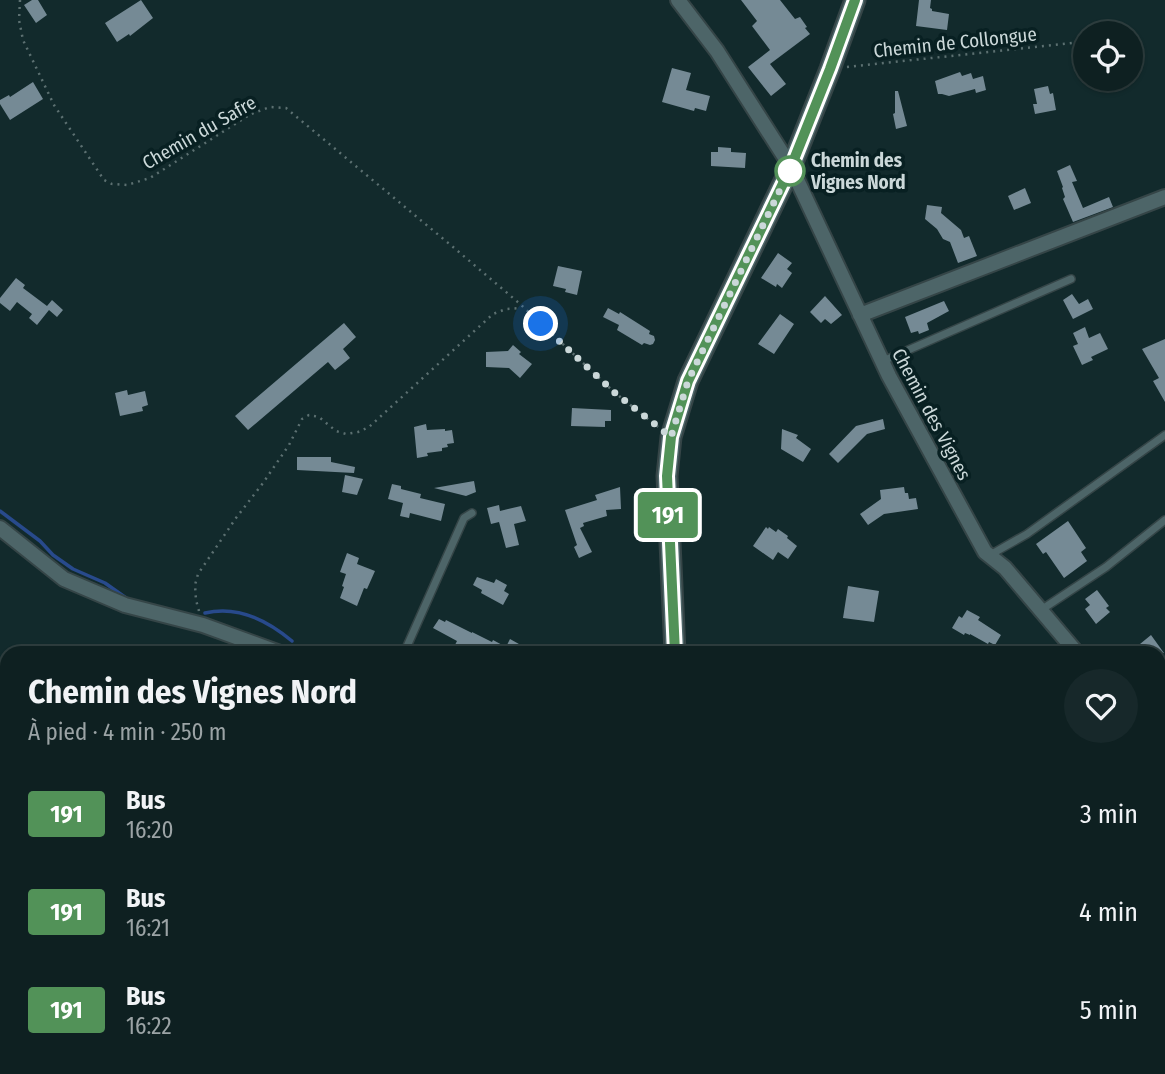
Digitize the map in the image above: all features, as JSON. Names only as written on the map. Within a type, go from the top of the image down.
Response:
[{"type":"street","name":"Chemin des Vignes","points":[[678,0],[717,51],[791,167],[882,362],[985,552],[1005,568],[1071,646]]},
{"type":"street","points":[[675,646],[667,476],[671,437],[688,381],[791,167],[855,0]]},
{"type":"street","points":[[860,315],[1165,197]]},
{"type":"street","points":[[0,527],[64,579],[125,605],[203,625],[261,646]]},
{"type":"lane","points":[[882,362],[1071,279]]},
{"type":"lane","points":[[989,555],[1027,534],[1165,435]]},
{"type":"lane","points":[[407,646],[464,518],[472,513]]},
{"type":"lane","points":[[1041,610],[1106,567],[1165,520]]},
{"type":"path","name":"Chemin du Safre","points":[[20,0],[19,20],[23,40],[54,105],[104,180],[112,184],[127,185],[150,178],[251,114],[270,107],[286,108],[453,247],[523,307],[614,392],[671,437]]},
{"type":"path","name":"Chemin de Collongue","points":[[830,69],[1073,43]]},
{"type":"path","points":[[203,625],[195,600],[198,575],[289,445],[302,419],[309,415],[318,416],[336,431],[346,434],[369,428],[493,314],[523,307]]},
{"type":"building","points":[[38,0],[47,15],[36,23],[24,5]]},
{"type":"building","points":[[141,0],[153,18],[130,36],[129,34],[117,42],[105,23]]},
{"type":"building","points":[[741,0],[780,0],[795,19],[800,17],[810,34],[770,64],[786,84],[771,96],[748,67],[770,50],[752,26],[757,21]]},
{"type":"building","points":[[919,0],[931,0],[932,11],[949,14],[947,30],[916,26]]},
{"type":"building","points":[[672,68],[691,73],[686,90],[710,96],[706,111],[695,108],[694,111],[662,102]]},
{"type":"building","points":[[960,72],[962,76],[971,73],[973,79],[983,76],[986,90],[976,93],[975,89],[949,96],[938,94],[935,81]]},
{"type":"building","points":[[33,82],[43,99],[10,120],[0,100],[9,95],[10,97]]},
{"type":"building","points":[[1048,86],[1050,94],[1053,93],[1056,110],[1035,114],[1033,104],[1037,104],[1034,89]]},
{"type":"building","points":[[895,91],[898,91],[907,126],[896,129],[893,114]]},
{"type":"building","points":[[718,147],[731,148],[731,152],[746,153],[745,168],[711,166],[711,152],[718,152]]},
{"type":"building","points":[[1070,165],[1077,181],[1072,182],[1083,208],[1109,197],[1113,207],[1073,222],[1063,199],[1063,187],[1057,171]]},
{"type":"building","points":[[1025,188],[1031,203],[1014,210],[1008,196]]},
{"type":"building","points":[[927,205],[942,207],[941,213],[961,230],[964,238],[969,236],[977,256],[958,263],[950,242],[943,239],[937,229],[925,219]]},
{"type":"building","points":[[778,253],[792,263],[787,269],[792,273],[782,288],[761,278]]},
{"type":"building","points":[[558,266],[582,271],[577,295],[553,286]]},
{"type":"building","points":[[16,278],[25,285],[23,288],[47,306],[52,300],[63,310],[57,317],[49,310],[37,325],[29,318],[32,314],[17,302],[10,311],[0,303],[0,298]]},
{"type":"building","points":[[1072,294],[1079,304],[1088,299],[1093,309],[1073,319],[1063,300]]},
{"type":"building","points":[[825,296],[842,315],[831,324],[825,319],[821,323],[810,312]]},
{"type":"building","points":[[944,301],[949,311],[927,323],[929,330],[919,334],[918,331],[911,333],[905,317]]},
{"type":"building","points":[[608,308],[619,314],[620,312],[650,331],[649,334],[654,336],[655,340],[653,344],[642,345],[617,330],[619,325],[603,317]]},
{"type":"building","points":[[780,314],[794,324],[774,354],[758,344]]},
{"type":"building","points":[[344,323],[356,337],[343,349],[350,358],[335,370],[328,362],[248,430],[235,416]]},
{"type":"building","points":[[1085,327],[1089,338],[1100,333],[1108,349],[1082,365],[1073,346],[1078,344],[1073,333]]},
{"type":"building","points":[[1165,339],[1165,402],[1153,381],[1159,378],[1142,349]]},
{"type":"building","points":[[513,345],[521,352],[519,354],[532,364],[520,378],[509,368],[486,367],[486,352],[508,351]]},
{"type":"building","points":[[127,390],[128,395],[145,391],[148,405],[142,407],[143,411],[120,416],[115,393]]},
{"type":"building","points":[[572,408],[611,410],[611,421],[605,421],[605,427],[571,426]]},
{"type":"building","points":[[883,419],[885,429],[867,434],[838,463],[829,454],[856,426]]},
{"type":"building","points":[[426,424],[427,430],[452,430],[454,443],[447,444],[448,447],[442,448],[442,451],[427,453],[428,456],[417,458],[414,427]]},
{"type":"building","points":[[782,429],[798,435],[796,438],[811,449],[803,462],[781,449]]},
{"type":"building","points":[[297,457],[331,457],[331,462],[355,467],[354,473],[297,470]]},
{"type":"building","points":[[345,475],[363,479],[357,495],[342,492]]},
{"type":"building","points":[[474,481],[476,492],[466,496],[434,488]]},
{"type":"building","points":[[392,484],[421,494],[420,498],[445,504],[441,521],[410,513],[409,518],[400,516],[403,503],[388,499]]},
{"type":"building","points":[[620,487],[621,509],[606,510],[607,516],[583,523],[584,526],[580,528],[592,552],[579,558],[565,510],[597,500],[595,495]]},
{"type":"building","points":[[904,487],[909,499],[916,498],[918,509],[884,514],[868,525],[860,514],[881,499],[880,490]]},
{"type":"building","points":[[499,505],[500,511],[521,506],[526,521],[514,524],[519,545],[506,548],[499,522],[491,524],[487,508]]},
{"type":"building","points":[[1068,521],[1086,548],[1081,552],[1087,561],[1064,578],[1046,552],[1043,554],[1036,544]]},
{"type":"building","points":[[766,527],[776,532],[778,529],[797,546],[788,559],[778,552],[773,560],[753,546]]},
{"type":"building","points":[[347,553],[359,558],[357,564],[375,571],[357,606],[340,598],[346,574],[340,572]]},
{"type":"building","points":[[477,577],[494,583],[496,579],[507,585],[504,591],[509,594],[503,605],[481,593],[482,590],[473,585]]},
{"type":"building","points":[[848,586],[879,591],[874,622],[843,618]]},
{"type":"building","points":[[1097,590],[1109,606],[1106,608],[1110,612],[1096,624],[1085,609],[1090,605],[1085,599]]},
{"type":"building","points":[[967,610],[1001,635],[995,645],[952,628],[959,616],[962,618]]},
{"type":"building","points":[[439,619],[445,622],[446,620],[504,646],[457,646],[457,641],[433,628]]},
{"type":"building","points":[[1151,635],[1159,646],[1138,646]]},
{"type":"building","points":[[510,639],[522,646],[506,646]]},
{"type":"waterway","points":[[0,511],[73,569],[105,583],[129,600]]},
{"type":"waterway","points":[[205,613],[229,611],[252,616],[292,641]]},
{"type":"bus line","name":"191","points":[[675,646],[667,476],[671,437],[688,381],[791,167],[855,0]]},
{"type":"place","name":"Chemin des Vignes Nord","points":[[790,171]]},
{"type":"route","points":[[541,324],[614,392],[671,437],[688,381],[791,167],[790,171]]}]
